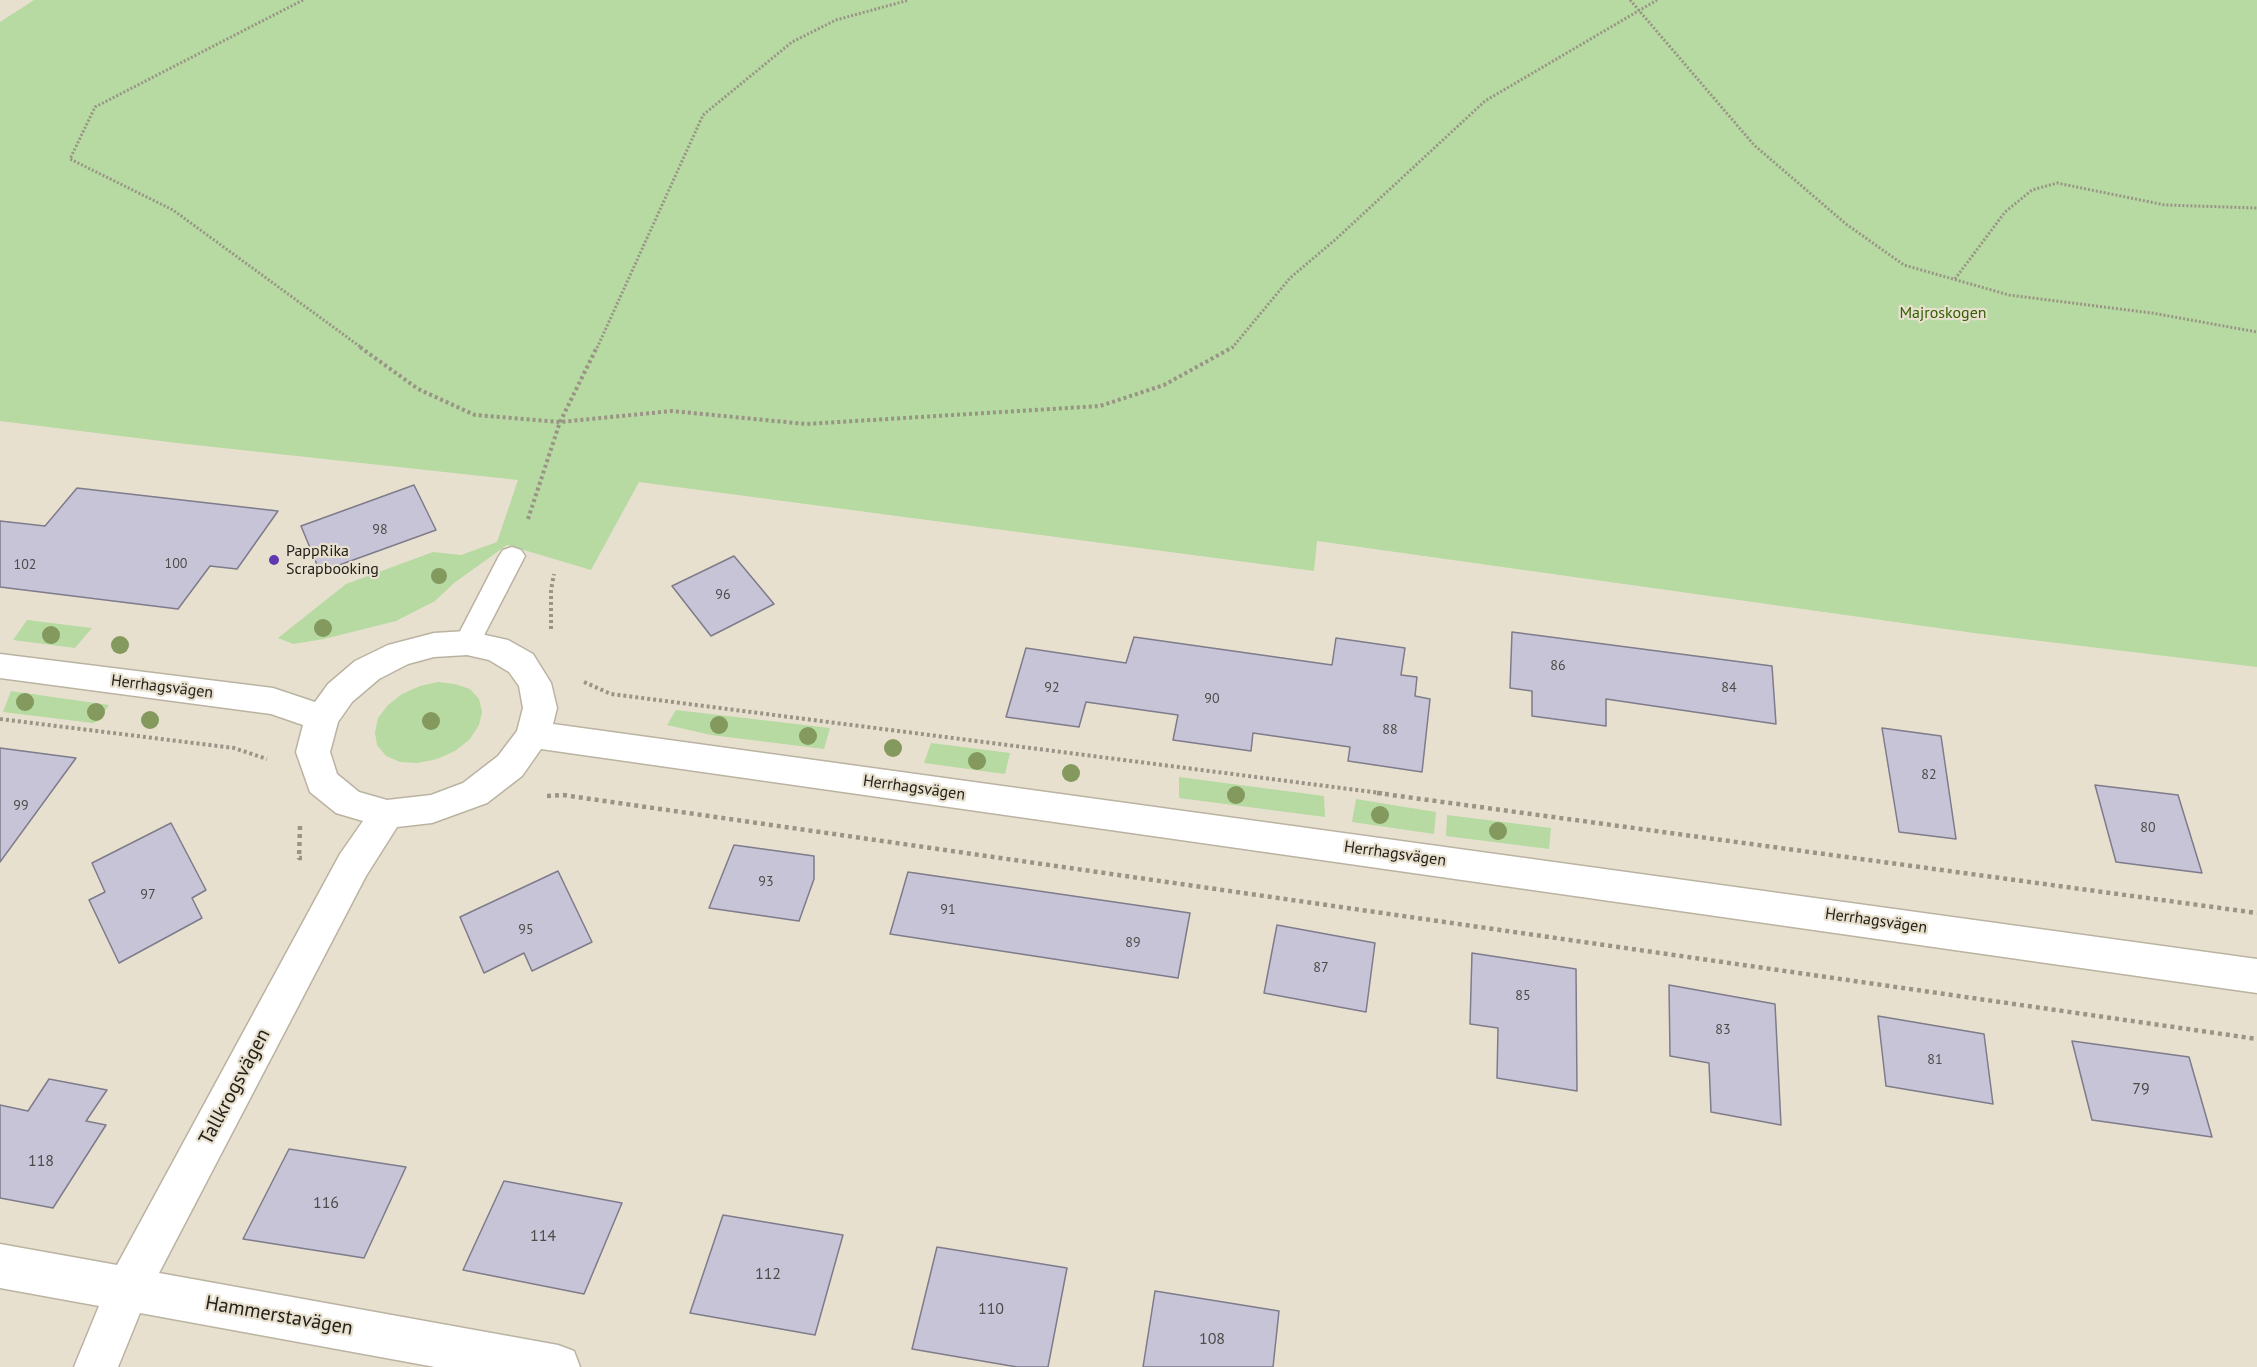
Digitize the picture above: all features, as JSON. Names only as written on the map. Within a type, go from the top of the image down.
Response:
[{"type":"street","points":[[467,644],[497,650],[521,663],[535,683],[540,708],[533,735],[510,766],[475,793],[432,809],[387,814],[348,804],[322,782],[313,752],[322,718],[340,693],[367,670],[399,654],[434,645],[467,644]]},
{"type":"street","name":"Herrhagsvägen","points":[[0,666],[273,701],[322,718]]},
{"type":"street","name":"Herrhagsvägen","points":[[533,735],[1800,910],[2257,976]]},
{"type":"street","name":"Tallkrogsvägen","points":[[96,1367],[128,1288],[352,865],[387,814]]},
{"type":"street","name":"Hammerstavägen","points":[[0,1266],[558,1367]]},
{"type":"lane","points":[[467,644],[512,556]]},
{"type":"path","points":[[303,0],[95,107],[70,159],[173,210],[418,389],[475,415],[560,422],[672,411],[806,424],[1100,406],[1164,385],[1230,350],[1290,278],[1336,239],[1485,101],[1657,0]]},
{"type":"path","points":[[551,638],[550,590],[555,567],[512,556],[526,524],[560,422],[584,376],[703,115],[792,42],[836,20],[909,0]]},
{"type":"path","points":[[1630,0],[1754,145],[1838,216],[1904,265],[2009,295],[2152,313],[2257,332]]},
{"type":"path","points":[[1955,279],[2005,212],[2032,190],[2057,183],[2165,205],[2257,208]]},
{"type":"path","points":[[576,678],[611,694],[690,702],[1093,758],[1283,780],[2257,913]]},
{"type":"path","points":[[0,719],[234,748]]},
{"type":"path","points":[[541,796],[563,795],[2257,1040]]},
{"type":"green space","name":"Majroskogen","points":[[34,0],[2257,0],[2257,667],[1974,633],[1317,541],[1314,571],[639,482],[591,570],[507,545],[454,583],[435,601],[396,621],[324,639],[293,644],[278,638],[346,584],[433,552],[461,555],[497,542],[518,480],[177,443],[0,421],[0,22]]},
{"type":"green space","points":[[27,620],[92,628],[75,648],[13,640]]},
{"type":"green space","points":[[438,682],[470,689],[479,699],[482,712],[479,725],[470,739],[455,751],[437,759],[418,763],[400,762],[386,756],[377,745],[375,733],[378,718],[388,705],[402,694],[420,686]]},
{"type":"green space","points":[[11,691],[109,705],[98,721],[93,723],[3,712]]},
{"type":"green space","points":[[676,710],[830,728],[824,749],[711,735],[667,725]]},
{"type":"green space","points":[[931,743],[1010,753],[1005,774],[924,763]]},
{"type":"green space","points":[[1179,777],[1324,796],[1325,817],[1179,798]]},
{"type":"green space","points":[[1356,799],[1436,812],[1434,834],[1352,822]]},
{"type":"green space","points":[[1447,815],[1551,828],[1549,849],[1446,836]]},
{"type":"building","points":[[414,485],[436,530],[320,572],[301,526]]},
{"type":"building","points":[[77,488],[278,511],[237,569],[210,566],[178,609],[0,587],[0,521],[45,526]]},
{"type":"building","points":[[734,556],[774,604],[711,636],[672,586]]},
{"type":"building","points":[[1512,632],[1772,666],[1776,724],[1606,699],[1606,726],[1532,716],[1532,691],[1510,688]]},
{"type":"building","points":[[1134,637],[1332,665],[1336,638],[1405,648],[1401,675],[1417,677],[1415,696],[1430,699],[1422,772],[1348,761],[1350,747],[1253,733],[1251,751],[1173,740],[1178,715],[1086,702],[1079,727],[1006,717],[1026,648],[1126,663]]},
{"type":"building","points":[[1882,728],[1941,736],[1956,839],[1899,832]]},
{"type":"building","points":[[0,748],[76,758],[0,862]]},
{"type":"building","points":[[2095,785],[2178,795],[2202,873],[2116,862]]},
{"type":"building","points":[[171,823],[206,890],[192,898],[202,918],[119,963],[89,900],[105,892],[92,863]]},
{"type":"building","points":[[734,845],[814,856],[814,879],[799,921],[709,908]]},
{"type":"building","points":[[558,871],[592,942],[532,971],[524,953],[484,973],[460,917]]},
{"type":"building","points":[[908,872],[1190,913],[1178,978],[890,934]]},
{"type":"building","points":[[1277,925],[1375,943],[1366,1012],[1264,993]]},
{"type":"building","points":[[1472,953],[1576,969],[1577,1091],[1497,1078],[1498,1028],[1470,1024]]},
{"type":"building","points":[[1669,985],[1775,1004],[1781,1125],[1711,1112],[1709,1063],[1670,1056]]},
{"type":"building","points":[[1878,1016],[1984,1034],[1993,1104],[1886,1086]]},
{"type":"building","points":[[2072,1041],[2189,1057],[2212,1137],[2092,1120]]},
{"type":"building","points":[[49,1079],[107,1090],[86,1121],[106,1125],[53,1208],[0,1198],[0,1105],[28,1111]]},
{"type":"building","points":[[289,1149],[406,1167],[364,1258],[243,1239]]},
{"type":"building","points":[[504,1181],[622,1203],[584,1294],[463,1270]]},
{"type":"building","points":[[723,1215],[843,1235],[815,1335],[690,1313]]},
{"type":"building","points":[[937,1247],[1067,1268],[1048,1367],[1017,1367],[912,1349]]},
{"type":"building","points":[[1155,1291],[1279,1311],[1273,1367],[1143,1367]]},
{"type":"place","name":"PappRika Scrapbooking","points":[[274,560]]}]
